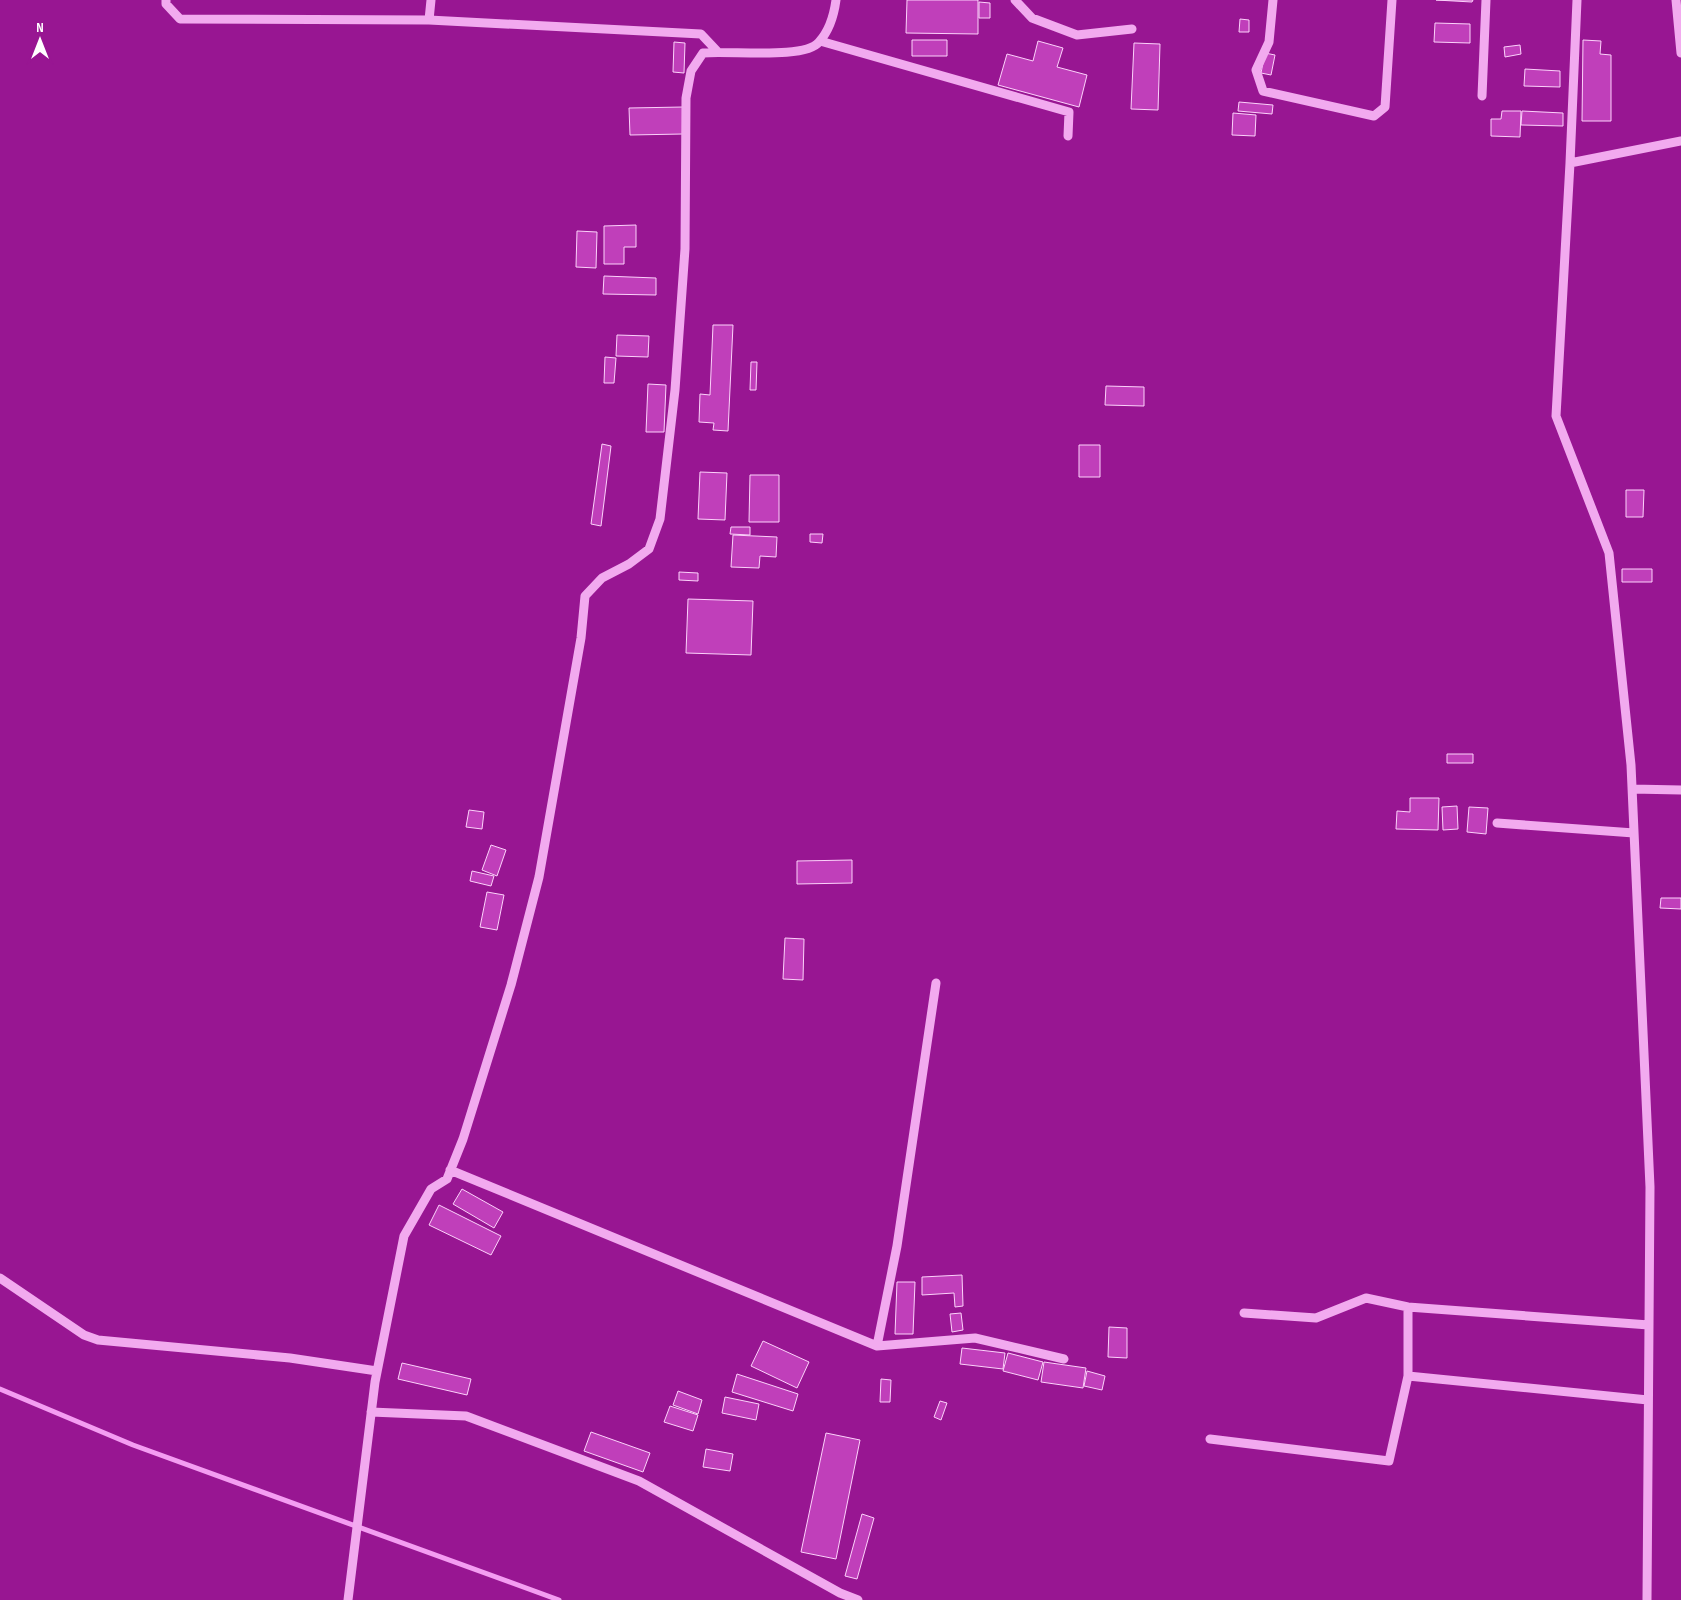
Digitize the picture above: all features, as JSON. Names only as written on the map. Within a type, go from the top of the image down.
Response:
[{"type":"street","points":[[166,0],[166,4],[180,19],[429,20],[701,34],[717,51]]},
{"type":"street","points":[[429,20],[431,0]]},
{"type":"street","points":[[348,1600],[371,1412],[404,1236],[430,1189],[447,1179],[463,1139],[511,985],[539,877],[581,638],[585,596],[602,578],[630,564],[649,549],[660,519],[674,390],[685,249],[686,98],[690,71],[703,53],[717,51],[797,53],[820,41],[833,19],[836,0]]},
{"type":"street","points":[[1014,0],[1032,18],[1077,35],[1132,29]]},
{"type":"street","points":[[1273,0],[1269,42],[1256,70],[1263,91],[1374,116],[1385,107],[1391,47],[1392,0]]},
{"type":"street","points":[[1482,96],[1486,0]]},
{"type":"street","points":[[1577,0],[1556,416],[1609,552],[1632,788],[1650,1187],[1647,1600]]},
{"type":"street","points":[[1676,0],[1681,53]]},
{"type":"street","points":[[820,41],[1069,112],[1068,136]]},
{"type":"street","points":[[1570,163],[1681,140]]},
{"type":"street","points":[[1632,788],[1681,790]]},
{"type":"street","points":[[1496,823],[1634,833]]},
{"type":"street","points":[[877,1346],[896,1246],[936,983]]},
{"type":"street","points":[[450,1170],[877,1346],[975,1338],[1064,1359]]},
{"type":"street","points":[[0,1278],[84,1335],[98,1340],[290,1358],[378,1371]]},
{"type":"street","points":[[1244,1313],[1316,1318],[1366,1298],[1408,1308],[1649,1325]]},
{"type":"street","points":[[1210,1440],[1389,1461],[1408,1376],[1408,1308]]},
{"type":"street","points":[[1408,1376],[1648,1400]]},
{"type":"street","points":[[371,1412],[466,1416],[639,1481],[840,1593],[858,1600]]},
{"type":"building","points":[[907,0],[978,0],[978,34],[906,33]]},
{"type":"building","points":[[1436,0],[1473,0],[1472,2]]},
{"type":"building","points":[[979,2],[990,3],[990,18],[979,18]]},
{"type":"building","points":[[1240,19],[1249,20],[1249,32],[1239,32]]},
{"type":"building","points":[[1435,23],[1470,24],[1470,43],[1434,42]]},
{"type":"building","points":[[912,40],[947,40],[947,56],[912,56]]},
{"type":"building","points":[[1583,40],[1601,41],[1600,54],[1611,55],[1611,121],[1582,121]]},
{"type":"building","points":[[1038,41],[1063,48],[1057,67],[1087,75],[1079,107],[998,85],[1007,54],[1033,61]]},
{"type":"building","points":[[674,42],[685,43],[684,73],[673,72]]},
{"type":"building","points":[[1134,43],[1160,44],[1158,110],[1131,109]]},
{"type":"building","points":[[1520,45],[1521,54],[1505,57],[1504,47]]},
{"type":"building","points":[[1265,53],[1275,55],[1271,75],[1261,73]]},
{"type":"building","points":[[1525,69],[1560,71],[1560,87],[1524,86]]},
{"type":"building","points":[[1239,102],[1273,105],[1272,114],[1238,111]]},
{"type":"building","points":[[683,107],[683,134],[630,135],[629,108]]},
{"type":"building","points":[[1502,111],[1521,111],[1520,137],[1491,136],[1491,119],[1501,119]]},
{"type":"building","points":[[1522,111],[1563,113],[1563,126],[1521,125]]},
{"type":"building","points":[[1233,113],[1256,115],[1255,136],[1232,135]]},
{"type":"building","points":[[636,225],[636,247],[624,247],[624,264],[604,264],[604,226]]},
{"type":"building","points":[[577,231],[597,232],[596,268],[576,267]]},
{"type":"building","points":[[604,276],[656,278],[656,295],[603,294]]},
{"type":"building","points":[[713,325],[733,325],[728,431],[713,430],[714,423],[699,422],[700,394],[710,395]]},
{"type":"building","points":[[617,335],[649,336],[648,357],[616,356]]},
{"type":"building","points":[[605,357],[616,358],[614,383],[604,383]]},
{"type":"building","points":[[751,362],[757,362],[756,390],[750,390]]},
{"type":"building","points":[[648,384],[666,385],[664,432],[646,432]]},
{"type":"building","points":[[1106,386],[1144,387],[1144,406],[1105,405]]},
{"type":"building","points":[[602,444],[611,446],[601,526],[591,524]]},
{"type":"building","points":[[1079,445],[1100,445],[1100,477],[1079,477]]},
{"type":"building","points":[[700,472],[727,473],[725,520],[698,519]]},
{"type":"building","points":[[750,475],[779,475],[779,522],[749,522]]},
{"type":"building","points":[[1626,490],[1644,490],[1643,517],[1626,517]]},
{"type":"building","points":[[731,527],[750,527],[750,535],[730,534]]},
{"type":"building","points":[[810,534],[823,534],[822,543],[810,542]]},
{"type":"building","points":[[733,535],[777,537],[776,557],[760,556],[759,568],[731,567]]},
{"type":"building","points":[[1622,569],[1652,569],[1652,582],[1622,582]]},
{"type":"building","points":[[679,572],[698,573],[698,581],[679,580]]},
{"type":"building","points":[[688,599],[753,601],[751,655],[686,653]]},
{"type":"building","points":[[1447,754],[1473,754],[1473,763],[1447,763]]},
{"type":"building","points":[[1410,798],[1439,798],[1438,830],[1396,829],[1397,811],[1410,812]]},
{"type":"building","points":[[1457,806],[1458,829],[1443,830],[1442,807]]},
{"type":"building","points":[[1469,807],[1488,808],[1486,834],[1467,832]]},
{"type":"building","points":[[469,810],[484,812],[482,829],[466,827]]},
{"type":"building","points":[[491,845],[506,850],[497,876],[482,870]]},
{"type":"building","points":[[852,860],[852,883],[797,884],[797,861]]},
{"type":"building","points":[[472,871],[494,876],[491,886],[470,881]]},
{"type":"building","points":[[487,892],[504,895],[497,930],[480,927]]},
{"type":"building","points":[[1661,898],[1681,898],[1681,909],[1660,908]]},
{"type":"building","points":[[785,938],[804,939],[803,980],[783,979]]},
{"type":"building","points":[[462,1189],[503,1212],[494,1228],[453,1204]]},
{"type":"building","points":[[439,1205],[501,1236],[491,1255],[429,1225]]},
{"type":"building","points":[[962,1275],[963,1306],[955,1307],[954,1293],[922,1295],[922,1277]]},
{"type":"building","points":[[897,1282],[915,1282],[913,1334],[895,1334]]},
{"type":"building","points":[[961,1313],[963,1330],[952,1332],[950,1314]]},
{"type":"building","points":[[1109,1327],[1127,1328],[1127,1358],[1108,1357]]},
{"type":"building","points":[[763,1341],[809,1362],[797,1388],[751,1366]]},
{"type":"building","points":[[962,1348],[1005,1353],[1003,1369],[960,1364]]},
{"type":"building","points":[[1008,1353],[1043,1362],[1038,1380],[1003,1371]]},
{"type":"building","points":[[1044,1362],[1086,1368],[1083,1388],[1041,1382]]},
{"type":"building","points":[[402,1363],[471,1379],[467,1395],[398,1379]]},
{"type":"building","points":[[1087,1371],[1105,1376],[1102,1390],[1084,1386]]},
{"type":"building","points":[[737,1374],[798,1394],[793,1411],[732,1392]]},
{"type":"building","points":[[881,1379],[891,1380],[890,1402],[880,1402]]},
{"type":"building","points":[[678,1391],[702,1400],[698,1414],[673,1405]]},
{"type":"building","points":[[725,1397],[759,1404],[756,1420],[722,1413]]},
{"type":"building","points":[[940,1401],[947,1403],[941,1420],[934,1417]]},
{"type":"building","points":[[670,1406],[698,1415],[693,1431],[664,1422]]},
{"type":"building","points":[[591,1432],[650,1453],[643,1472],[584,1451]]},
{"type":"building","points":[[826,1433],[860,1440],[836,1559],[801,1552]]},
{"type":"building","points":[[706,1449],[733,1454],[730,1471],[703,1467]]},
{"type":"building","points":[[862,1514],[874,1518],[857,1579],[845,1576]]},
{"type":"waterway","points":[[0,1389],[133,1445],[559,1600]]}]
